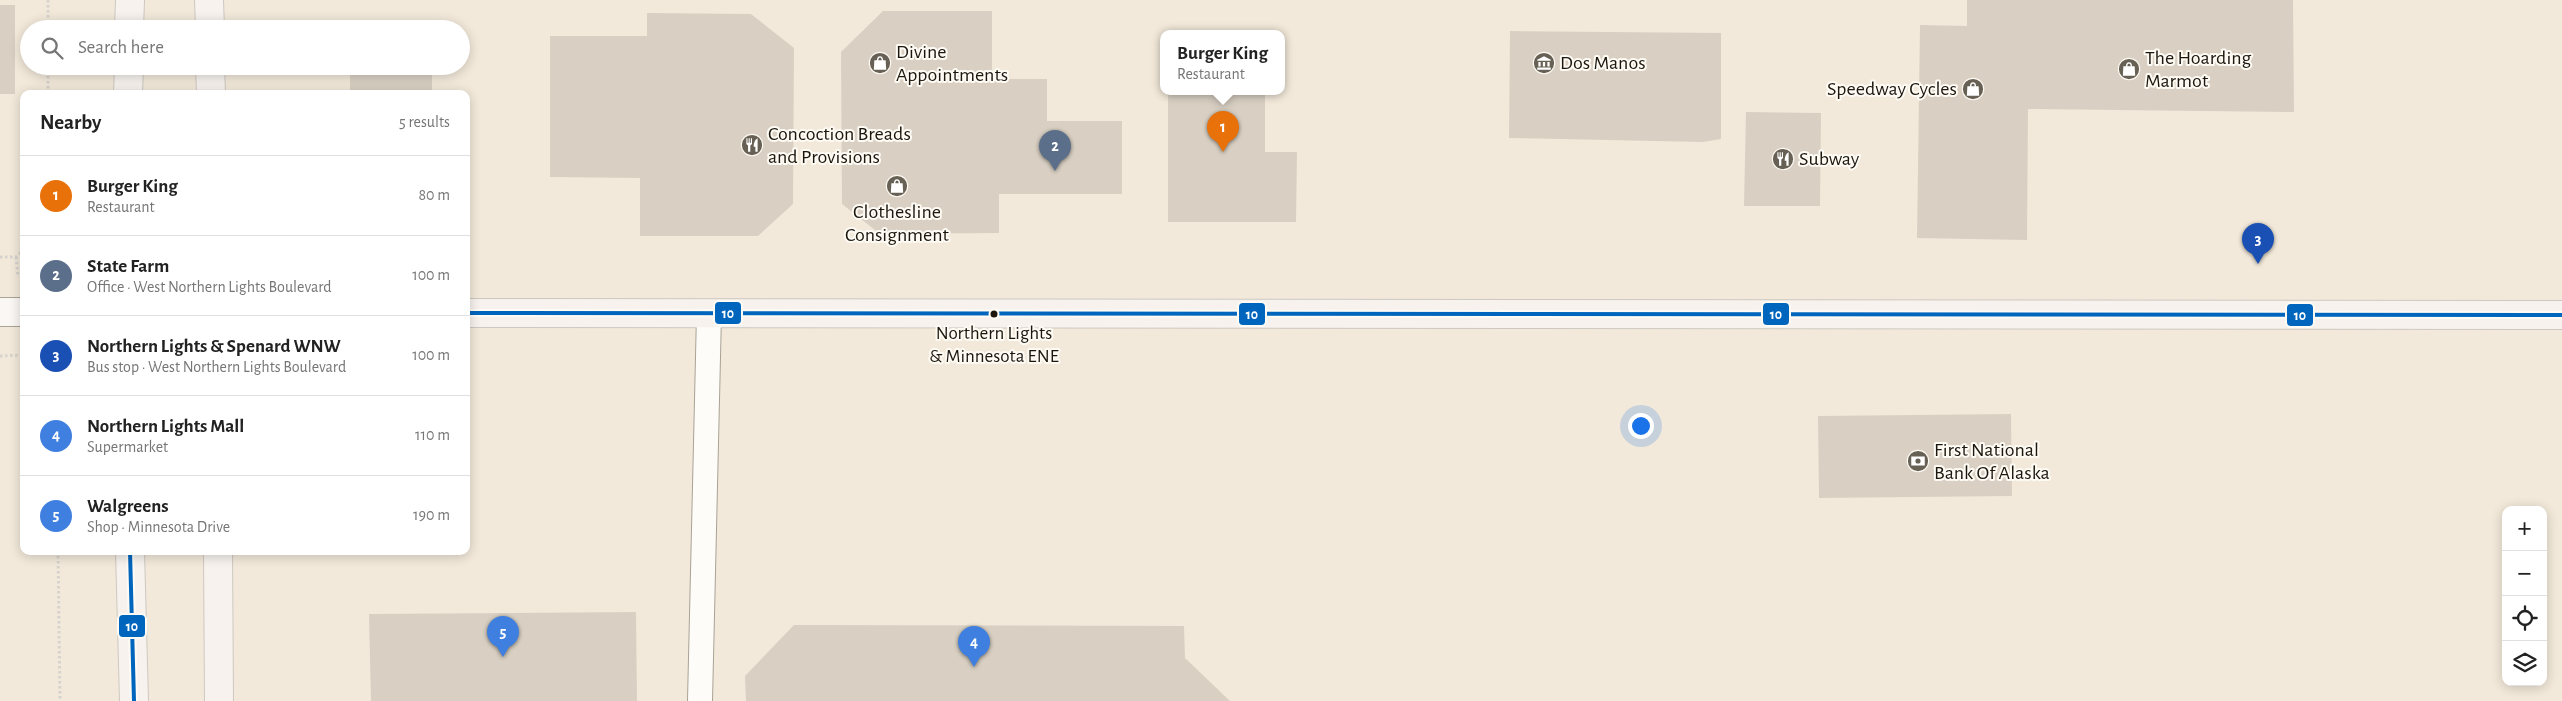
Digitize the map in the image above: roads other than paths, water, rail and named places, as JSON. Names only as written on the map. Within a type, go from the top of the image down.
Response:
[{"type":"main road","points":[[129,20],[130,0]]},
{"type":"main road","points":[[209,0],[210,20]]},
{"type":"main road","points":[[128,90],[129,75]]},
{"type":"main road","points":[[210,75],[211,90]]},
{"type":"main road","points":[[0,312],[20,312]]},
{"type":"main road","points":[[470,313],[2562,314]]},
{"type":"main road","points":[[130,555],[134,701]]},
{"type":"main road","points":[[218,555],[219,701]]},
{"type":"lane","points":[[700,701],[709,314]]},
{"type":"place","name":"Divine Appointments","points":[[880,63]]},
{"type":"place","name":"Dos Manos","points":[[1544,63]]},
{"type":"place","name":"The Hoarding Marmot","points":[[2129,69]]},
{"type":"place","name":"Speedway Cycles","points":[[1973,89]]},
{"type":"place","name":"Concoction Breads and Provisions","points":[[752,145]]},
{"type":"place","name":"Burger King","points":[[1223,152]]},
{"type":"place","name":"Subway","points":[[1783,159]]},
{"type":"place","name":"State Farm","points":[[1055,171]]},
{"type":"place","name":"Clothesline Consignment","points":[[897,186]]},
{"type":"place","name":"Northern Lights & Spenard WNW","points":[[2258,264]]},
{"type":"place","name":"Northern Lights & Minnesota ENE","points":[[994,314]]},
{"type":"place","name":"First National Bank Of Alaska","points":[[1918,461]]},
{"type":"place","name":"Walgreens","points":[[503,657]]},
{"type":"place","name":"Northern Lights Mall","points":[[974,667]]}]
